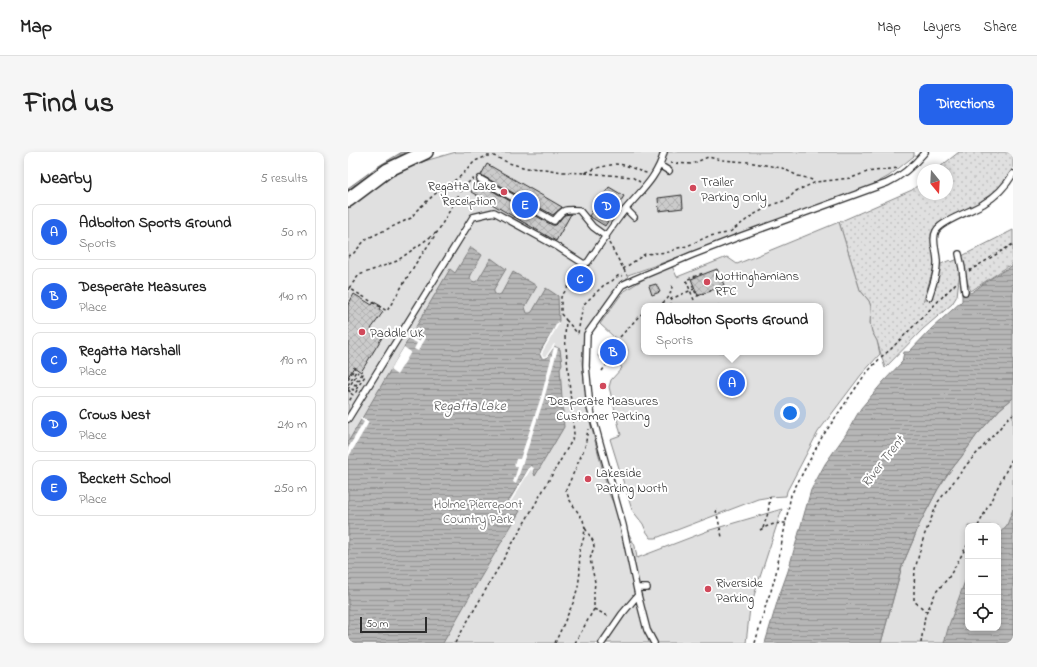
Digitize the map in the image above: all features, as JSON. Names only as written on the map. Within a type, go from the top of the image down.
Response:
[{"type":"street","points":[[348,200],[388,170],[426,152]]},
{"type":"lane","points":[[348,419],[472,217],[494,212],[556,246],[584,264],[588,262],[610,229],[626,209],[647,186],[656,173],[664,152]]},
{"type":"lane","points":[[654,643],[647,630],[637,592],[623,525],[590,408],[586,366],[587,334],[622,285],[741,236],[887,183],[898,178],[921,154],[925,152]]},
{"type":"lane","points":[[660,164],[669,171]]},
{"type":"lane","points":[[929,297],[938,264],[934,240],[936,231],[942,225],[983,204],[994,196],[1013,174]]},
{"type":"lane","points":[[480,179],[554,221],[560,213],[566,209],[579,210],[593,227],[606,237]]},
{"type":"lane","points":[[626,209],[634,217]]},
{"type":"lane","points":[[959,254],[965,292]]},
{"type":"lane","points":[[602,643],[637,592],[647,588]]},
{"type":"path","points":[[660,164],[692,164],[708,157],[782,168],[798,176],[808,178],[816,182]]},
{"type":"path","points":[[623,269],[645,254],[669,252],[709,236],[717,236],[730,232],[753,215],[774,204],[786,200],[796,191],[816,182],[851,178],[867,172],[899,168]]},
{"type":"path","points":[[584,173],[632,177],[647,186]]},
{"type":"path","points":[[438,231],[398,261],[359,275],[348,289],[387,311],[416,263],[438,231],[462,189],[470,180],[478,177],[480,179]]},
{"type":"path","points":[[584,264],[561,297],[561,314],[578,333],[583,305],[600,288],[619,275],[628,277],[606,237]]},
{"type":"path","points":[[755,643],[776,573],[791,496],[822,437],[864,376],[881,357],[890,350],[963,275],[1013,244]]},
{"type":"path","points":[[694,300],[689,291],[686,280],[703,273]]},
{"type":"path","points":[[670,303],[669,299],[673,283]]},
{"type":"path","points":[[692,285],[697,296],[721,287]]},
{"type":"path","points":[[664,303],[669,299],[694,289]]},
{"type":"path","points":[[620,337],[641,314]]},
{"type":"path","points":[[456,643],[571,442],[574,434],[565,337],[566,320]]},
{"type":"path","points":[[602,371],[608,363],[598,354],[611,343],[612,344]]},
{"type":"path","points":[[348,379],[355,368]]},
{"type":"path","points":[[348,388],[358,372],[356,371],[348,388],[350,390],[348,392],[353,395],[348,403]]},
{"type":"path","points":[[348,388],[350,388],[359,372],[361,374],[352,389],[353,390],[363,374],[365,376],[355,391],[356,392],[360,385]]},
{"type":"path","points":[[348,388],[352,393]]},
{"type":"path","points":[[927,612],[914,601],[915,569],[924,536],[938,502],[968,463],[1013,414]]},
{"type":"path","points":[[575,643],[594,609],[595,582],[590,559],[594,547],[593,541],[585,528],[583,520],[569,500],[566,490],[585,447],[588,428]]},
{"type":"path","points":[[980,523],[1013,457]]},
{"type":"path","points":[[763,528],[768,513],[770,497]]},
{"type":"path","points":[[716,510],[722,537]]},
{"type":"path","points":[[760,530],[770,525],[786,523]]},
{"type":"path","points":[[555,643],[573,603],[578,587],[580,572],[579,553],[585,528]]},
{"type":"path","points":[[921,643],[925,616],[936,592],[949,577],[965,549]]},
{"type":"path","points":[[594,609],[618,620]]},
{"type":"green space","name":"Holme Pierrepont Country Park","points":[[456,152],[914,152],[914,156],[889,176],[869,187],[628,275],[626,281],[617,288],[584,337],[582,363],[589,418],[609,494],[635,546],[637,558],[710,530],[782,509],[750,608],[746,643],[348,643],[348,206],[397,169]]},
{"type":"green space","points":[[959,152],[1013,152],[1013,168],[1007,180],[997,191],[982,203],[935,228],[935,263],[923,303],[933,293],[939,265],[950,260],[951,262],[958,259],[960,271],[957,296],[952,304],[923,329],[885,368],[877,341],[872,332],[870,323],[871,307],[869,301],[860,290],[839,222],[912,190],[917,186],[917,200],[953,200],[953,164],[944,164]]},
{"type":"green space","points":[[839,222],[860,290],[869,301],[871,307],[870,323],[880,354],[861,375],[818,432],[787,491],[786,496],[758,499],[656,538],[651,538],[643,524],[632,510],[610,439],[621,435],[609,387],[611,380],[622,368],[617,360],[628,350],[600,324],[623,292],[650,275],[672,266],[677,277],[727,257],[737,264]]},
{"type":"green space","points":[[1013,230],[1013,263],[971,291],[962,256]]},
{"type":"green space","points":[[1013,398],[1013,643],[881,643],[902,566],[919,525],[938,489],[976,436],[1000,409]]},
{"type":"water","points":[[402,152],[408,152],[382,167],[348,190],[348,188],[377,167]]},
{"type":"water","name":"Regatta Lake","points":[[471,247],[482,255],[471,275],[470,278],[472,281],[475,282],[478,280],[491,258],[506,269],[494,289],[495,294],[501,294],[513,272],[537,286],[525,307],[527,313],[532,312],[546,288],[558,296],[559,321],[541,350],[540,355],[541,358],[547,358],[554,346],[560,349],[562,364],[560,368],[564,427],[535,476],[531,465],[506,505],[520,511],[443,643],[348,643],[348,442],[450,269],[455,273]]},
{"type":"water","name":"River Trent","points":[[1013,265],[1013,398],[1000,409],[976,436],[938,489],[919,525],[902,566],[881,643],[765,643],[788,571],[811,490],[825,464],[846,434],[861,408],[902,362],[904,352],[909,352],[931,329],[962,301],[962,293],[968,291],[971,293]]},
{"type":"water","points":[[1013,509],[1013,643],[944,643],[965,581],[965,631],[1001,631],[1001,532],[1007,525]]},
{"type":"pier","points":[[558,321],[559,324],[542,355],[546,356],[555,344],[547,357],[543,358],[540,354]]},
{"type":"pier","points":[[409,335],[419,341],[422,336],[426,338],[418,351],[414,349],[417,343],[407,338]]},
{"type":"pier","points":[[404,347],[411,352],[397,375],[390,370]]},
{"type":"pier","points":[[554,347],[558,348],[544,399],[516,484],[513,482],[518,467],[514,466],[516,459],[520,459],[541,397]]},
{"type":"pier","points":[[361,417],[369,422],[348,458],[348,448],[364,422],[360,419]]},
{"type":"pier","points":[[530,466],[534,468],[532,472],[531,469],[509,505],[508,504]]},
{"type":"building","points":[[487,164],[562,207],[553,215],[481,175]]},
{"type":"building","points":[[477,182],[552,225],[556,225],[564,215],[571,214],[556,241],[471,192]]},
{"type":"building","points":[[609,187],[624,196],[605,226],[589,216]]},
{"type":"building","points":[[682,195],[683,208],[659,211],[658,198]]},
{"type":"building","name":"Nottinghamians RFC","points":[[717,269],[724,285],[698,296],[691,279]]},
{"type":"building","points":[[656,284],[660,292],[652,295],[649,286]]},
{"type":"building","name":"Paddle UK","points":[[354,294],[372,305],[374,302],[381,306],[379,309],[383,312],[371,329],[383,336],[361,372],[354,367],[348,377],[348,305]]},
{"type":"building","points":[[616,340],[625,349],[610,365],[600,355]]},
{"type":"place","name":"Trailer Parking Only","points":[[693,188]]},
{"type":"place","name":"Regatta Lake Receiption","points":[[504,192]]},
{"type":"place","name":"Beckett School","points":[[525,205]]},
{"type":"place","name":"Crows Nest","points":[[607,206]]},
{"type":"place","name":"Regatta Marshall","points":[[580,279]]},
{"type":"place","name":"Nottinghamians RFC","points":[[707,282]]},
{"type":"place","name":"Paddle UK","points":[[362,332]]},
{"type":"place","name":"Desperate Measures","points":[[613,352]]},
{"type":"place","name":"Adbolton Sports Ground","points":[[732,383]]},
{"type":"place","name":"Desperate Measures Customer Parking","points":[[603,386]]},
{"type":"place","name":"Lakeside Parking North","points":[[588,479]]},
{"type":"place","name":"Riverside Parking","points":[[708,589]]}]
